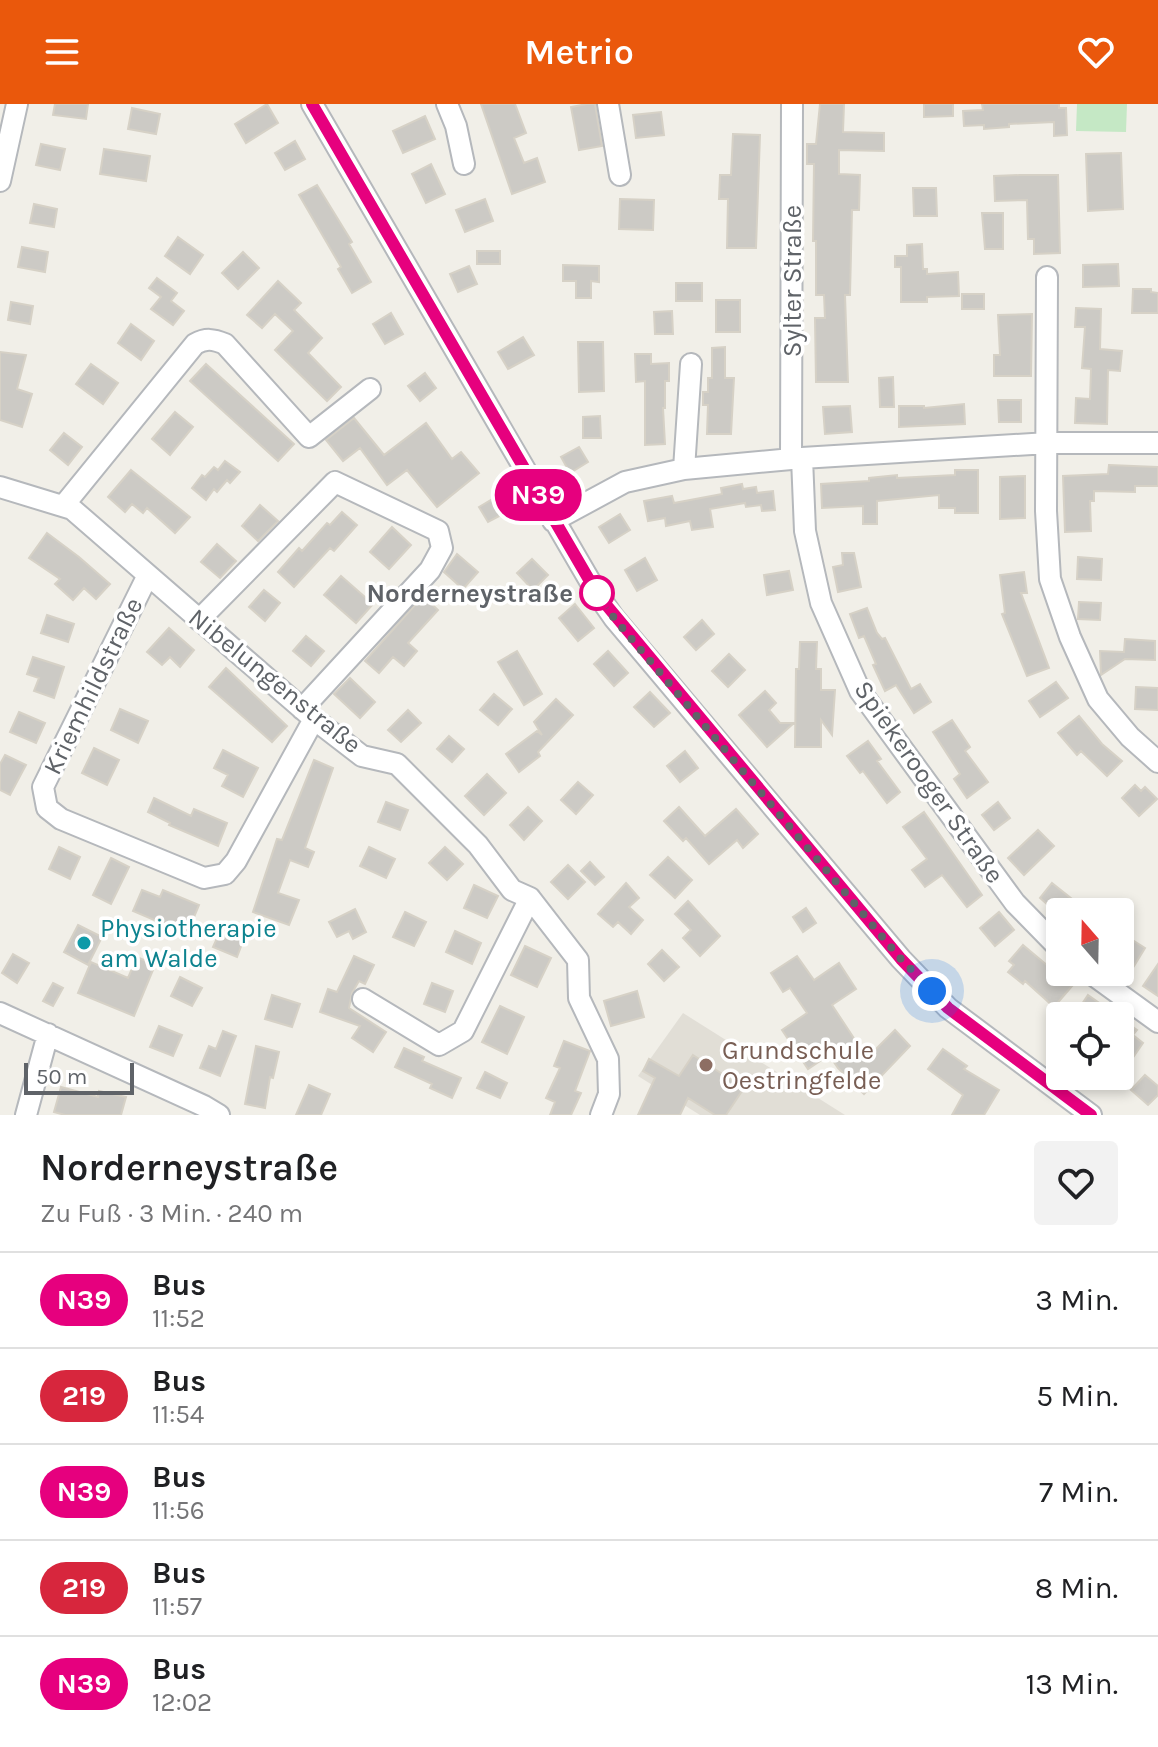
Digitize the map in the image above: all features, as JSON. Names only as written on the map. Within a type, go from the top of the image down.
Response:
[{"type":"street","points":[[0,181],[17,104]]},
{"type":"street","points":[[312,104],[553,521],[614,618],[901,959],[948,1008],[1091,1115]]},
{"type":"street","points":[[447,104],[456,126],[464,164]]},
{"type":"street","points":[[608,104],[620,175]]},
{"type":"street","name":"Sylter Straße","points":[[792,104],[797,459]]},
{"type":"street","points":[[1047,277],[1046,511],[1050,579],[1070,637],[1098,699],[1130,737],[1158,762]]},
{"type":"street","points":[[64,505],[195,344],[204,339],[215,339],[225,344],[309,437],[370,389]]},
{"type":"street","points":[[684,469],[691,364]]},
{"type":"street","points":[[553,521],[625,482],[684,469],[1048,443],[1158,443]]},
{"type":"street","name":"Spiekerooger Straße","points":[[797,459],[805,531],[821,603],[860,691],[1015,903],[1046,935]]},
{"type":"street","points":[[199,620],[335,482],[438,531],[442,548],[430,570],[308,714]]},
{"type":"street","name":"Nibelungenstraße","points":[[0,487],[64,505],[308,714],[362,756],[397,764],[478,845],[512,890],[530,898],[578,960],[579,998],[608,1059],[609,1094],[601,1115]]},
{"type":"street","name":"Kriemhildstraße","points":[[148,575],[43,787],[47,808],[61,819],[204,878],[225,874],[236,861],[308,714]]},
{"type":"street","points":[[363,999],[439,1045],[463,1031],[530,898]]},
{"type":"street","points":[[1108,986],[1158,1022]]},
{"type":"street","points":[[0,1013],[219,1115]]},
{"type":"street","points":[[26,1115],[48,1034]]},
{"type":"shaded area","name":"Grundschule Oestringfelde","points":[[683,1013],[845,1115],[700,1115],[638,1076]]},
{"type":"green space","points":[[1077,104],[1127,104],[1126,132],[1076,131]]},
{"type":"building","points":[[55,104],[88,104],[86,119],[53,115]]},
{"type":"building","points":[[267,104],[278,123],[246,143],[235,124]]},
{"type":"building","points":[[481,104],[515,104],[526,133],[514,138],[524,163],[537,158],[545,182],[512,194]]},
{"type":"building","points":[[595,104],[602,146],[579,150],[571,107]]},
{"type":"building","points":[[820,104],[844,104],[843,132],[884,133],[884,151],[839,150],[839,174],[860,175],[859,210],[852,210],[850,295],[845,295],[848,382],[816,382],[815,318],[825,318],[824,295],[816,295],[814,164],[807,164],[807,144],[816,144]]},
{"type":"building","points":[[924,104],[953,104],[953,116],[924,117]]},
{"type":"building","points":[[982,104],[1059,104],[1059,108],[1066,108],[1067,135],[1054,136],[1054,122],[1009,124],[1009,127],[984,129],[984,125],[964,126],[963,111],[983,110]]},
{"type":"building","points":[[132,108],[160,114],[156,134],[128,129]]},
{"type":"building","points":[[661,112],[664,135],[636,138],[633,115]]},
{"type":"building","points":[[425,116],[435,139],[403,153],[393,131]]},
{"type":"building","points":[[733,134],[760,135],[756,248],[727,248],[728,199],[719,199],[720,175],[731,175]]},
{"type":"building","points":[[295,141],[305,159],[285,170],[275,153]]},
{"type":"building","points":[[41,144],[65,149],[60,170],[36,165]]},
{"type":"building","points":[[104,149],[150,156],[146,181],[100,174]]},
{"type":"building","points":[[1121,153],[1123,209],[1088,211],[1086,154]]},
{"type":"building","points":[[431,164],[445,194],[426,203],[412,174]]},
{"type":"building","points":[[1058,175],[1060,253],[1034,254],[1034,239],[1028,239],[1027,200],[995,201],[994,176]]},
{"type":"building","points":[[317,185],[352,242],[349,244],[371,282],[352,293],[338,269],[341,267],[299,195]]},
{"type":"building","points":[[913,188],[936,188],[937,216],[914,216]]},
{"type":"building","points":[[485,199],[493,221],[465,232],[456,210]]},
{"type":"building","points":[[620,199],[654,200],[653,230],[619,229]]},
{"type":"building","points":[[34,204],[57,209],[54,227],[30,223]]},
{"type":"building","points":[[982,213],[1003,213],[1003,249],[985,249]]},
{"type":"building","points":[[178,237],[203,255],[190,274],[165,256]]},
{"type":"building","points":[[922,244],[923,269],[927,269],[927,274],[958,272],[959,296],[927,297],[927,302],[901,302],[901,267],[895,267],[895,256],[907,256],[907,245]]},
{"type":"building","points":[[22,247],[48,252],[45,272],[18,267]]},
{"type":"building","points":[[477,251],[500,251],[500,264],[477,264]]},
{"type":"building","points":[[243,252],[259,268],[238,289],[222,273]]},
{"type":"building","points":[[1118,264],[1119,286],[1083,287],[1083,265]]},
{"type":"building","points":[[563,265],[599,266],[599,282],[591,281],[591,298],[576,298],[576,281],[563,281]]},
{"type":"building","points":[[469,266],[477,284],[458,292],[450,274]]},
{"type":"building","points":[[157,278],[177,293],[171,301],[184,311],[173,325],[151,309],[161,297],[149,288]]},
{"type":"building","points":[[278,281],[301,303],[294,310],[322,338],[308,353],[341,387],[327,401],[275,350],[293,331],[275,314],[262,328],[247,315]]},
{"type":"building","points":[[676,283],[702,283],[702,301],[676,301]]},
{"type":"building","points":[[1133,289],[1151,289],[1151,292],[1158,293],[1158,313],[1132,313]]},
{"type":"building","points":[[962,294],[984,294],[984,309],[962,309]]},
{"type":"building","points":[[716,300],[740,300],[740,332],[716,332]]},
{"type":"building","points":[[11,302],[33,306],[30,324],[8,320]]},
{"type":"building","points":[[1076,308],[1101,309],[1100,349],[1122,351],[1120,371],[1108,370],[1107,424],[1075,423],[1076,398],[1090,399],[1091,369],[1082,368],[1085,327],[1075,327]]},
{"type":"building","points":[[672,311],[673,334],[655,334],[654,312]]},
{"type":"building","points":[[391,313],[403,334],[385,344],[373,324]]},
{"type":"building","points":[[1032,314],[1031,376],[994,376],[994,355],[1000,355],[998,315]]},
{"type":"building","points":[[131,324],[154,341],[141,360],[118,343]]},
{"type":"building","points":[[523,337],[534,355],[508,369],[498,352]]},
{"type":"building","points":[[578,342],[603,342],[604,391],[579,392]]},
{"type":"building","points":[[725,347],[725,378],[734,378],[731,434],[707,434],[708,405],[703,405],[703,392],[708,392],[708,378],[712,378],[712,348]]},
{"type":"building","points":[[0,352],[26,355],[17,389],[32,394],[22,427],[0,420]]},
{"type":"building","points":[[635,354],[651,354],[651,364],[669,363],[663,408],[665,444],[645,445],[645,381],[636,382]]},
{"type":"building","points":[[91,364],[118,383],[103,404],[76,384]]},
{"type":"building","points":[[206,364],[294,444],[278,461],[190,381]]},
{"type":"building","points":[[425,373],[436,388],[420,401],[408,386]]},
{"type":"building","points":[[893,377],[894,407],[880,407],[879,378]]},
{"type":"building","points":[[998,400],[1021,400],[1021,422],[999,422]]},
{"type":"building","points":[[964,404],[965,424],[899,427],[899,406],[924,408]]},
{"type":"building","points":[[850,406],[852,432],[825,434],[823,407]]},
{"type":"building","points":[[175,412],[193,427],[170,455],[152,439]]},
{"type":"building","points":[[600,416],[601,438],[583,438],[583,417]]},
{"type":"building","points":[[354,418],[384,455],[426,423],[452,459],[461,452],[479,473],[437,507],[407,470],[387,485],[360,448],[343,461],[326,440]]},
{"type":"building","points":[[64,433],[82,447],[68,465],[50,450]]},
{"type":"building","points":[[579,447],[588,462],[570,473],[561,457]]},
{"type":"building","points":[[225,461],[240,472],[230,483],[227,480],[217,492],[214,489],[206,500],[192,488],[202,475],[205,477],[214,467],[218,470]]},
{"type":"building","points":[[1109,465],[1158,467],[1158,486],[1135,486],[1135,492],[1094,491],[1094,501],[1090,501],[1091,531],[1065,532],[1063,476],[1108,474]]},
{"type":"building","points":[[131,470],[190,517],[175,533],[147,508],[143,513],[132,504],[125,512],[108,497]]},
{"type":"building","points":[[955,470],[978,470],[978,513],[955,513],[955,508],[939,508],[939,495],[877,501],[877,524],[863,524],[863,506],[822,508],[821,484],[869,481],[869,478],[897,475],[897,478],[955,475]]},
{"type":"building","points":[[1025,476],[1025,518],[1000,519],[1000,477]]},
{"type":"building","points":[[742,484],[743,489],[756,487],[757,493],[773,491],[775,510],[762,511],[761,505],[746,507],[745,503],[710,509],[713,527],[692,530],[690,521],[666,526],[665,518],[648,521],[644,501],[672,496],[674,503],[722,494],[721,488]]},
{"type":"building","points":[[496,497],[505,513],[488,522],[479,507]]},
{"type":"building","points":[[260,505],[278,521],[258,541],[242,526]]},
{"type":"building","points":[[342,512],[357,525],[334,551],[330,548],[294,587],[278,572],[299,548],[302,551],[327,523],[330,525]]},
{"type":"building","points":[[620,514],[630,530],[609,543],[599,527]]},
{"type":"building","points":[[392,527],[411,545],[389,569],[370,552]]},
{"type":"building","points":[[47,533],[110,584],[96,599],[84,588],[73,600],[55,584],[60,579],[29,558]]},
{"type":"building","points":[[217,544],[236,561],[220,578],[201,562]]},
{"type":"building","points":[[842,553],[854,553],[861,587],[838,592],[833,567],[843,565]]},
{"type":"building","points":[[457,554],[478,572],[463,589],[444,572]]},
{"type":"building","points":[[1078,557],[1102,559],[1101,580],[1077,579]]},
{"type":"building","points":[[645,558],[657,580],[637,591],[625,570]]},
{"type":"building","points":[[532,559],[548,575],[533,590],[517,573]]},
{"type":"building","points":[[789,571],[793,590],[767,595],[764,575]]},
{"type":"building","points":[[1024,572],[1027,593],[1021,593],[1049,668],[1027,676],[1002,614],[1005,613],[1000,575]]},
{"type":"building","points":[[341,576],[373,604],[356,623],[324,595]]},
{"type":"building","points":[[264,590],[280,603],[265,621],[249,607]]},
{"type":"building","points":[[423,596],[438,610],[408,643],[417,651],[404,666],[393,657],[379,673],[365,661]]},
{"type":"building","points":[[1079,602],[1101,603],[1100,620],[1078,619]]},
{"type":"building","points":[[575,604],[594,628],[578,641],[559,618]]},
{"type":"building","points":[[867,608],[877,633],[882,639],[885,638],[911,689],[920,684],[931,702],[914,713],[896,685],[885,691],[864,636],[859,638],[850,614]]},
{"type":"building","points":[[47,615],[74,624],[68,642],[41,633]]},
{"type":"building","points":[[702,620],[714,634],[696,650],[684,637]]},
{"type":"building","points":[[169,628],[194,650],[180,667],[170,657],[162,665],[147,652]]},
{"type":"building","points":[[306,636],[324,651],[311,666],[293,651]]},
{"type":"building","points":[[1125,639],[1155,641],[1155,660],[1125,659],[1101,675],[1100,651],[1124,652]]},
{"type":"building","points":[[800,642],[817,642],[816,669],[821,669],[821,690],[835,690],[832,735],[821,720],[821,747],[795,747],[796,669],[799,669]]},
{"type":"building","points":[[517,651],[542,694],[524,705],[498,662]]},
{"type":"building","points":[[608,651],[628,673],[614,686],[594,664]]},
{"type":"building","points":[[729,654],[745,670],[728,687],[712,671]]},
{"type":"building","points":[[33,657],[64,667],[54,698],[34,691],[39,678],[27,674]]},
{"type":"building","points":[[226,668],[287,726],[272,742],[209,687]]},
{"type":"building","points":[[350,678],[375,702],[360,718],[334,694]]},
{"type":"building","points":[[1056,682],[1068,698],[1040,717],[1029,701]]},
{"type":"building","points":[[1136,687],[1158,688],[1158,710],[1135,709]]},
{"type":"building","points":[[765,691],[776,703],[769,710],[780,723],[794,723],[767,747],[739,715]]},
{"type":"building","points":[[650,692],[670,713],[654,727],[634,707]]},
{"type":"building","points":[[494,694],[512,709],[498,725],[480,710]]},
{"type":"building","points":[[556,699],[573,715],[538,752],[540,756],[519,772],[506,754],[537,731],[542,735],[534,722]]},
{"type":"building","points":[[120,709],[148,721],[138,743],[111,730]]},
{"type":"building","points":[[408,710],[421,723],[401,742],[388,730]]},
{"type":"building","points":[[19,712],[45,723],[36,743],[10,732]]},
{"type":"building","points":[[1079,716],[1102,744],[1122,761],[1107,776],[1081,751],[1077,755],[1058,733]]},
{"type":"building","points":[[952,720],[970,747],[965,751],[988,782],[967,798],[954,779],[960,774],[933,732]]},
{"type":"building","points":[[449,736],[464,749],[452,762],[437,749]]},
{"type":"building","points":[[868,741],[881,759],[877,761],[900,792],[887,803],[863,771],[860,773],[847,756]]},
{"type":"building","points":[[94,748],[119,760],[107,785],[82,773]]},
{"type":"building","points":[[223,750],[258,768],[243,797],[222,786],[228,775],[214,768]]},
{"type":"building","points":[[685,751],[698,768],[680,782],[667,766]]},
{"type":"building","points":[[5,755],[26,765],[10,795],[0,790],[0,764]]},
{"type":"building","points":[[314,760],[333,768],[305,848],[314,852],[308,867],[290,860],[278,893],[299,900],[289,925],[253,912],[277,839],[282,840]]},
{"type":"building","points":[[487,774],[506,793],[484,815],[465,796]]},
{"type":"building","points":[[578,782],[593,795],[576,814],[561,800]]},
{"type":"building","points":[[1135,785],[1141,791],[1145,787],[1157,799],[1139,816],[1122,798]]},
{"type":"building","points":[[154,798],[191,816],[194,809],[227,823],[218,846],[169,825],[148,812]]},
{"type":"building","points":[[386,802],[408,810],[400,830],[378,822]]},
{"type":"building","points":[[998,802],[1010,818],[994,830],[982,815]]},
{"type":"building","points":[[528,807],[542,821],[524,840],[510,825]]},
{"type":"building","points":[[679,807],[705,836],[736,809],[758,834],[743,848],[737,840],[709,864],[686,838],[683,841],[664,821]]},
{"type":"building","points":[[924,812],[982,895],[967,907],[942,875],[925,887],[912,870],[927,859],[903,827]]},
{"type":"building","points":[[1038,830],[1054,846],[1024,875],[1008,858]]},
{"type":"building","points":[[59,847],[80,857],[70,879],[49,869]]},
{"type":"building","points":[[369,847],[395,859],[386,878],[360,866]]},
{"type":"building","points":[[445,847],[463,864],[447,880],[429,863]]},
{"type":"building","points":[[668,857],[692,880],[675,898],[650,875]]},
{"type":"building","points":[[111,858],[129,867],[111,904],[93,895]]},
{"type":"building","points":[[590,862],[604,877],[595,885],[581,871]]},
{"type":"building","points":[[568,865],[585,882],[568,899],[551,882]]},
{"type":"building","points":[[626,883],[639,898],[629,907],[643,920],[631,934],[618,922],[613,927],[598,914]]},
{"type":"building","points":[[1052,883],[1071,898],[1046,898],[1046,903],[1040,898]]},
{"type":"building","points":[[474,885],[498,896],[487,918],[464,908]]},
{"type":"building","points":[[142,890],[160,897],[163,890],[199,905],[187,934],[133,911]]},
{"type":"building","points":[[688,901],[720,936],[700,956],[683,938],[691,930],[675,914]]},
{"type":"building","points":[[806,908],[816,923],[803,932],[793,917]]},
{"type":"building","points":[[355,909],[366,932],[353,939],[349,931],[337,937],[329,922]]},
{"type":"building","points":[[405,912],[426,922],[414,946],[393,937]]},
{"type":"building","points":[[999,912],[1014,930],[995,946],[980,928]]},
{"type":"building","name":"Physiotherapie am Walde","points":[[78,925],[102,937],[88,965],[64,952]]},
{"type":"building","points":[[222,927],[245,936],[237,957],[213,947]]},
{"type":"building","points":[[455,931],[481,943],[472,964],[446,952]]},
{"type":"building","points":[[1134,941],[1145,948],[1134,966]]},
{"type":"building","points":[[1023,945],[1046,964],[1046,986],[1072,986],[1058,1002],[1048,1002],[1025,981],[1023,984],[1008,972],[1014,965],[1009,961]]},
{"type":"building","points":[[525,946],[551,958],[537,987],[511,975]]},
{"type":"building","points":[[662,950],[679,967],[664,981],[648,964]]},
{"type":"building","points":[[13,954],[29,963],[17,983],[2,973]]},
{"type":"building","points":[[354,956],[374,965],[365,984],[359,981],[352,993],[349,1008],[386,1032],[373,1052],[352,1038],[360,1026],[320,1012],[328,989],[337,992]]},
{"type":"building","points":[[797,956],[814,980],[839,963],[856,989],[832,1005],[867,1058],[895,1030],[910,1046],[864,1094],[829,1055],[808,1069],[782,1030],[807,1013],[790,988],[783,992],[771,973]]},
{"type":"building","points":[[137,957],[155,965],[134,1016],[78,993],[91,962],[128,978]]},
{"type":"building","points":[[1158,964],[1158,996],[1143,986]]},
{"type":"building","points":[[180,977],[202,988],[192,1006],[171,996]]},
{"type":"building","points":[[53,983],[63,988],[53,1006],[43,1001]]},
{"type":"building","points":[[432,983],[453,991],[445,1012],[424,1004]]},
{"type":"building","points":[[637,991],[644,1017],[611,1026],[604,1001]]},
{"type":"building","points":[[272,995],[300,1004],[292,1027],[265,1019]]},
{"type":"building","points":[[1088,995],[1098,1002],[1083,1002]]},
{"type":"building","points":[[500,1006],[524,1017],[507,1054],[482,1042]]},
{"type":"building","points":[[159,1026],[182,1035],[173,1056],[150,1047]]},
{"type":"building","points":[[223,1031],[236,1036],[220,1076],[200,1068],[209,1046],[216,1049]]},
{"type":"building","points":[[1134,1036],[1143,1043],[1134,1056]]},
{"type":"building","points":[[564,1041],[590,1051],[575,1091],[581,1093],[571,1115],[550,1115],[555,1102],[546,1098],[560,1068],[554,1066]]},
{"type":"building","points":[[256,1046],[279,1052],[273,1078],[270,1077],[265,1108],[245,1104]]},
{"type":"building","points":[[404,1048],[424,1057],[422,1061],[461,1078],[452,1098],[430,1088],[432,1084],[395,1067]]},
{"type":"building","points":[[943,1049],[967,1066],[964,1069],[999,1090],[984,1115],[952,1115],[963,1095],[928,1069]]},
{"type":"building","points":[[693,1055],[744,1088],[726,1115],[715,1115],[688,1098],[680,1115],[638,1115],[655,1078],[643,1071],[649,1059],[679,1076]]},
{"type":"building","points":[[485,1072],[507,1083],[500,1098],[477,1088]]},
{"type":"building","points":[[1145,1075],[1158,1086],[1158,1095],[1148,1105],[1131,1090]]},
{"type":"building","points":[[309,1085],[330,1094],[321,1115],[296,1115]]},
{"type":"building","points":[[61,1087],[98,1097],[99,1091],[126,1097],[121,1115],[65,1115],[54,1112]]},
{"type":"bus line","name":"N39","points":[[312,104],[553,521],[614,618],[901,959],[948,1008],[1091,1115]]},
{"type":"place","name":"Norderneystraße","points":[[597,593]]},
{"type":"place","name":"Physiotherapie am Walde","points":[[84,943]]},
{"type":"place","name":"Grundschule Oestringfelde","points":[[706,1065]]},
{"type":"route","points":[[597,593],[614,618],[901,959],[932,991]]}]
